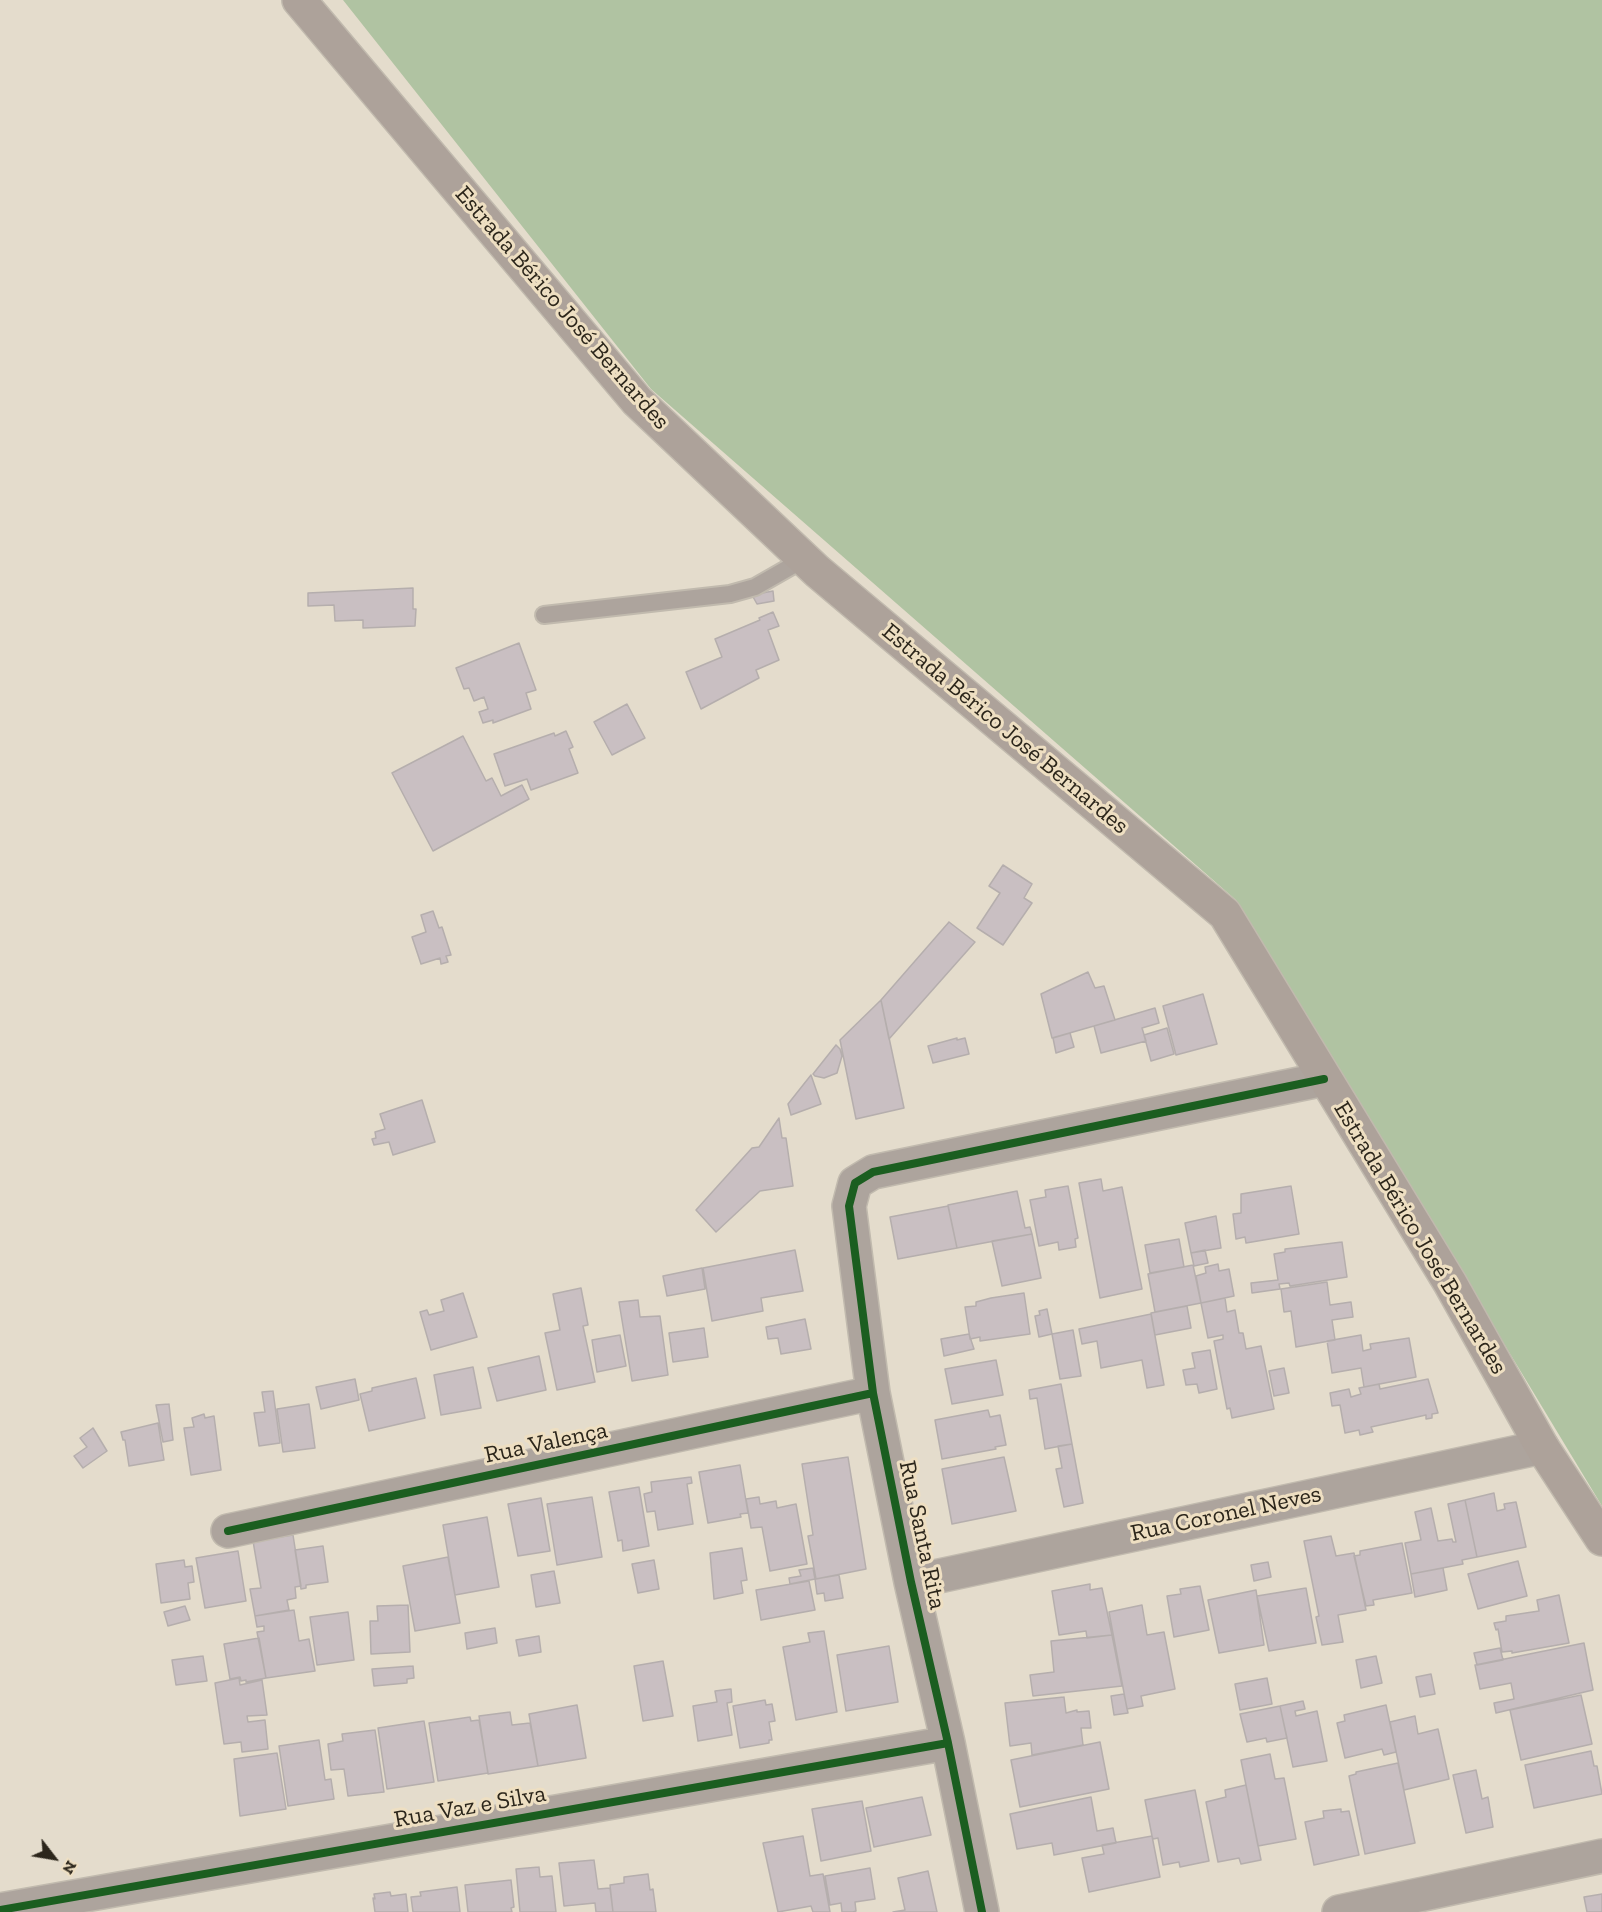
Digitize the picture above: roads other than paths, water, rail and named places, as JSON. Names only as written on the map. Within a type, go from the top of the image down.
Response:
[{"type":"main road","name":"Estrada Bérico José Bernardes","points":[[298,0],[637,401],[804,559],[1225,914],[1450,1283],[1542,1447],[1602,1539]]},
{"type":"street","name":"Rua Santa Rita","points":[[982,1912],[873,1393],[849,1206],[855,1183],[873,1172],[1324,1079]]},
{"type":"street","name":"Rua Valença","points":[[228,1531],[873,1393]]},
{"type":"street","name":"Rua Coronel Neves","points":[[911,1582],[1542,1447]]},
{"type":"street","name":"Rua Vaz e Silva","points":[[0,1910],[948,1743]]},
{"type":"street","points":[[1338,1912],[1602,1856]]},
{"type":"lane","points":[[544,615],[730,594],[755,587],[804,559]]}]
